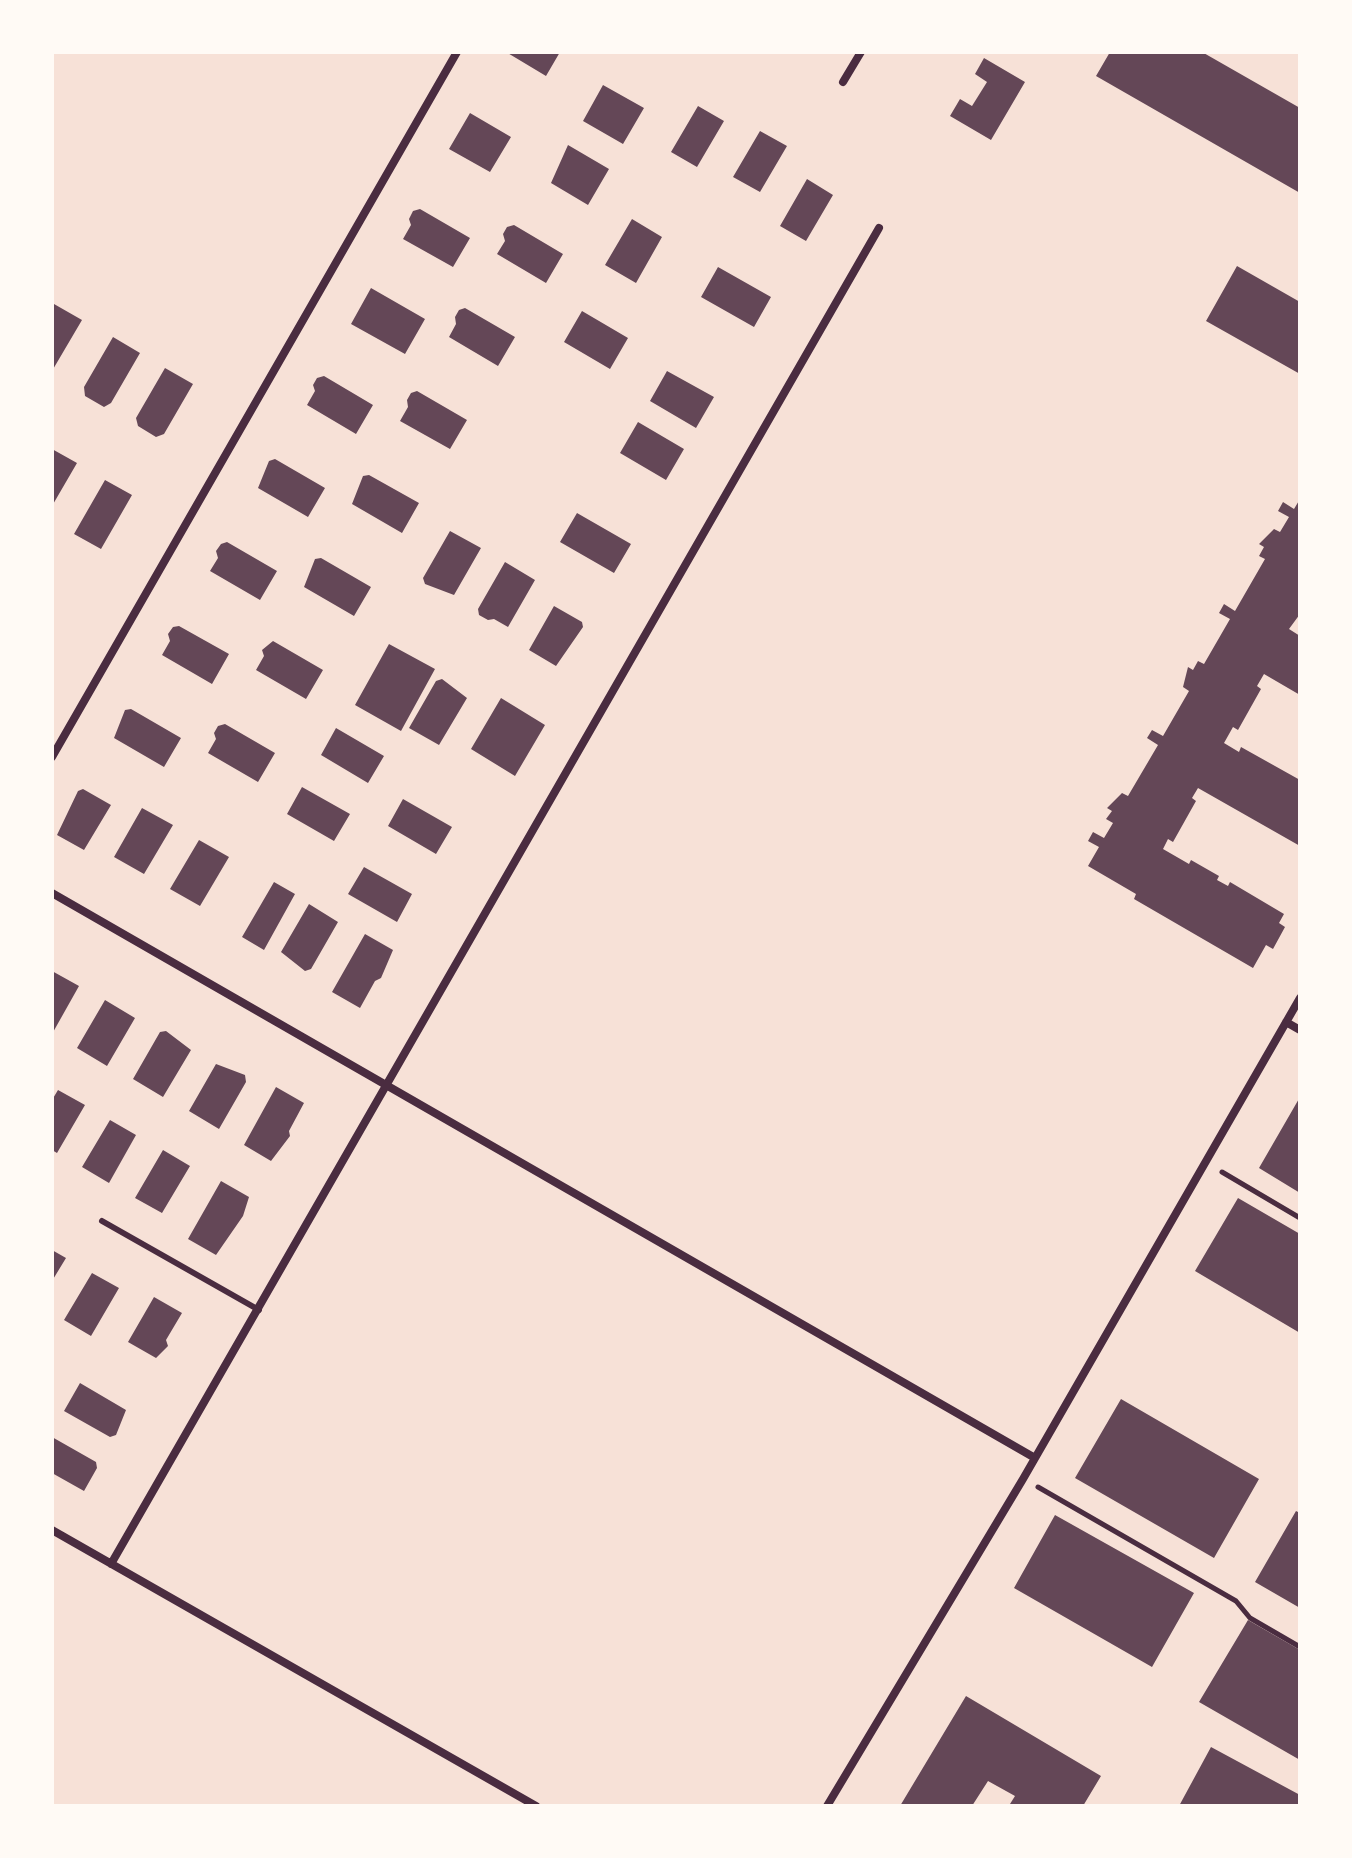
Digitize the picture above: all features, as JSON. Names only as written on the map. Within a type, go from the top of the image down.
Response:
[{"type":"street","points":[[52,757],[457,52]]},
{"type":"street","points":[[843,82],[861,52]]},
{"type":"street","points":[[111,1564],[879,228]]},
{"type":"street","points":[[52,893],[1035,1458]]},
{"type":"street","points":[[827,1806],[1023,1479],[1300,998]]},
{"type":"street","points":[[1286,1022],[1300,1030]]},
{"type":"street","points":[[52,1530],[536,1806]]},
{"type":"lane","points":[[102,1221],[259,1310]]},
{"type":"path","points":[[1206,1163],[1300,1218]]},
{"type":"path","points":[[1023,1479],[1236,1601],[1250,1618],[1300,1647]]},
{"type":"building","points":[[506,52],[560,52],[546,76]]},
{"type":"building","points":[[1110,52],[1202,52],[1300,108],[1300,193],[1096,76]]},
{"type":"building","points":[[984,58],[1025,82],[991,140],[950,116],[960,99],[972,106],[987,82],[975,74]]},
{"type":"building","points":[[603,85],[644,108],[623,144],[583,121]]},
{"type":"building","points":[[698,106],[724,121],[697,167],[671,152]]},
{"type":"building","points":[[470,113],[511,137],[490,172],[449,149]]},
{"type":"building","points":[[760,131],[787,146],[760,192],[733,177]]},
{"type":"building","points":[[568,145],[609,169],[588,205],[551,183]]},
{"type":"building","points":[[807,179],[833,195],[806,241],[780,226]]},
{"type":"building","points":[[420,209],[470,238],[453,267],[403,239],[411,225],[409,219],[413,211]]},
{"type":"building","points":[[632,219],[662,237],[636,283],[605,265]]},
{"type":"building","points":[[514,225],[563,254],[546,283],[497,254],[505,241],[503,234],[507,227]]},
{"type":"building","points":[[1237,266],[1300,302],[1300,374],[1206,321]]},
{"type":"building","points":[[718,267],[771,297],[754,327],[701,297]]},
{"type":"building","points":[[371,288],[425,319],[405,354],[351,324]]},
{"type":"building","points":[[54,304],[82,320],[52,371],[52,307]]},
{"type":"building","points":[[465,308],[515,337],[498,366],[449,337],[456,324],[455,317],[459,310]]},
{"type":"building","points":[[582,311],[628,338],[610,369],[564,342]]},
{"type":"building","points":[[113,337],[140,353],[111,403],[104,407],[85,396],[84,387]]},
{"type":"building","points":[[165,368],[193,384],[164,434],[156,437],[138,426],[136,418]]},
{"type":"building","points":[[667,371],[714,397],[696,428],[650,401]]},
{"type":"building","points":[[324,376],[373,405],[356,434],[307,405],[315,391],[313,385],[317,378]]},
{"type":"building","points":[[417,391],[467,420],[450,449],[400,421],[408,407],[407,400],[411,393]]},
{"type":"building","points":[[638,422],[684,449],[666,480],[620,453]]},
{"type":"building","points":[[52,449],[77,463],[52,506]]},
{"type":"building","points":[[275,459],[325,488],[308,517],[258,488],[269,461]]},
{"type":"building","points":[[369,475],[419,503],[402,533],[352,504],[363,476]]},
{"type":"building","points":[[105,480],[132,495],[101,549],[74,534]]},
{"type":"building","points":[[1300,499],[1300,614],[1289,629],[1300,636],[1300,695],[1264,674],[1257,686],[1261,689],[1238,730],[1233,727],[1224,743],[1239,752],[1241,747],[1300,780],[1300,846],[1198,788],[1192,798],[1196,801],[1173,842],[1168,839],[1163,849],[1189,864],[1191,860],[1219,876],[1217,880],[1228,886],[1230,882],[1284,914],[1279,923],[1285,927],[1273,949],[1266,945],[1253,968],[1134,899],[1136,894],[1088,866],[1099,847],[1088,841],[1093,832],[1104,838],[1113,823],[1106,819],[1112,811],[1107,808],[1122,793],[1128,796],[1158,745],[1147,738],[1152,730],[1163,736],[1189,691],[1183,687],[1188,667],[1193,670],[1198,661],[1204,664],[1230,619],[1219,613],[1224,604],[1235,611],[1265,559],[1259,556],[1264,547],[1259,544],[1274,529],[1280,532],[1289,517],[1278,511],[1283,502],[1294,509]]},
{"type":"building","points":[[577,513],[631,544],[614,573],[560,542]]},
{"type":"building","points":[[450,531],[481,548],[454,595],[425,584],[423,578]]},
{"type":"building","points":[[227,542],[277,571],[260,600],[210,571],[218,558],[216,551]]},
{"type":"building","points":[[321,558],[371,587],[354,616],[304,587],[315,559]]},
{"type":"building","points":[[505,562],[535,580],[508,627],[479,615],[478,609]]},
{"type":"building","points":[[554,606],[582,622],[583,627],[556,666],[529,650]]},
{"type":"building","points":[[179,626],[229,654],[212,684],[162,655],[170,641],[168,634],[173,627]]},
{"type":"building","points":[[273,641],[323,670],[306,699],[256,670],[264,656],[262,650]]},
{"type":"building","points":[[389,644],[435,669],[401,731],[355,705]]},
{"type":"building","points":[[442,679],[467,698],[439,745],[409,728],[436,681]]},
{"type":"building","points":[[501,698],[545,725],[515,776],[471,749]]},
{"type":"building","points":[[131,709],[181,738],[164,767],[114,738],[125,710]]},
{"type":"building","points":[[225,724],[275,753],[258,782],[208,753],[216,739],[214,733],[218,726]]},
{"type":"building","points":[[336,728],[384,756],[368,783],[321,755]]},
{"type":"building","points":[[302,787],[350,814],[334,841],[287,814]]},
{"type":"building","points":[[83,789],[111,805],[84,850],[57,835],[78,791]]},
{"type":"building","points":[[403,799],[452,827],[436,854],[388,826]]},
{"type":"building","points":[[142,808],[173,825],[144,874],[114,857]]},
{"type":"building","points":[[199,840],[229,857],[200,906],[170,889]]},
{"type":"building","points":[[364,867],[412,894],[397,922],[348,894]]},
{"type":"building","points":[[274,882],[295,894],[264,950],[242,937]]},
{"type":"building","points":[[309,904],[338,922],[311,969],[305,971],[281,952]]},
{"type":"building","points":[[365,934],[393,950],[381,978],[375,981],[360,1008],[332,992]]},
{"type":"building","points":[[52,971],[79,986],[52,1034]]},
{"type":"building","points":[[105,1000],[135,1018],[107,1066],[77,1048]]},
{"type":"building","points":[[166,1031],[191,1050],[163,1097],[133,1079],[160,1032]]},
{"type":"building","points":[[216,1064],[245,1075],[246,1082],[219,1129],[189,1111]]},
{"type":"building","points":[[276,1087],[304,1103],[289,1131],[290,1136],[271,1161],[244,1145]]},
{"type":"building","points":[[58,1090],[85,1105],[57,1153],[52,1150],[52,1100]]},
{"type":"building","points":[[1300,1097],[1300,1193],[1259,1168]]},
{"type":"building","points":[[110,1120],[136,1135],[109,1183],[82,1167]]},
{"type":"building","points":[[163,1150],[190,1166],[162,1213],[135,1198]]},
{"type":"building","points":[[221,1181],[249,1197],[243,1216],[216,1255],[188,1239]]},
{"type":"building","points":[[1238,1198],[1300,1234],[1300,1333],[1195,1271]]},
{"type":"building","points":[[52,1250],[66,1258],[52,1281]]},
{"type":"building","points":[[92,1273],[119,1288],[91,1336],[64,1320]]},
{"type":"building","points":[[154,1297],[182,1313],[166,1340],[168,1346],[156,1358],[128,1342]]},
{"type":"building","points":[[80,1383],[126,1410],[116,1435],[110,1437],[64,1411]]},
{"type":"building","points":[[1121,1399],[1259,1479],[1214,1558],[1075,1478]]},
{"type":"building","points":[[52,1437],[96,1462],[97,1468],[84,1491],[52,1473]]},
{"type":"building","points":[[1296,1511],[1300,1513],[1300,1608],[1255,1582]]},
{"type":"building","points":[[1055,1515],[1194,1593],[1152,1667],[1014,1588]]},
{"type":"building","points":[[1248,1620],[1300,1650],[1300,1760],[1199,1702]]},
{"type":"building","points":[[966,1696],[1101,1776],[1083,1806],[1013,1806],[1010,1804],[1015,1796],[988,1781],[972,1806],[900,1806]]},
{"type":"building","points":[[1211,1747],[1300,1795],[1300,1806],[1179,1806]]}]
